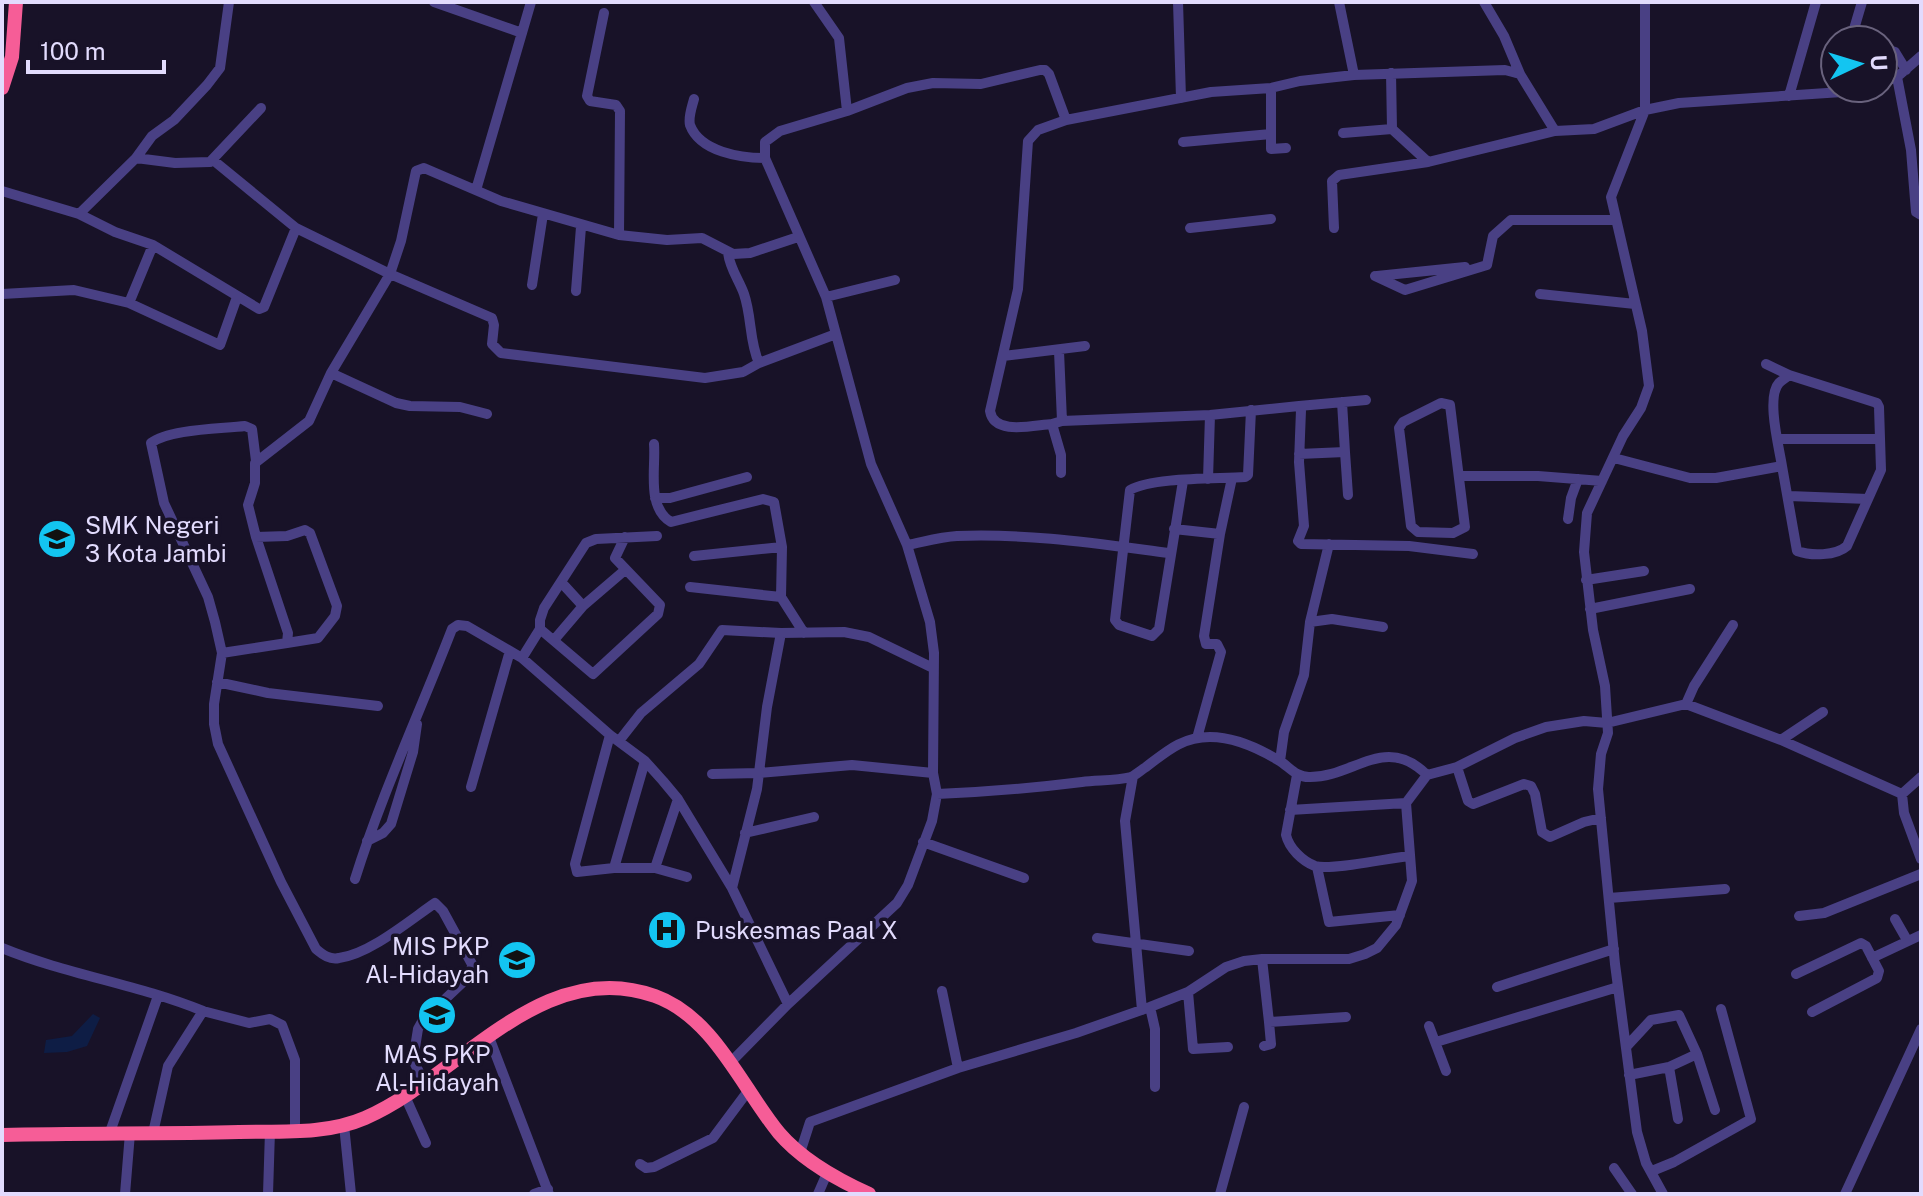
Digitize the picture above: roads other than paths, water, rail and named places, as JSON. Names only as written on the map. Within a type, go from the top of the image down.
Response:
[{"type":"highway","points":[[2,88],[12,57],[16,2]]},
{"type":"highway","points":[[2,1135],[295,1132],[344,1125],[375,1113],[405,1096],[538,1005],[561,995],[602,988],[629,989],[672,1004],[693,1020],[781,1135],[800,1153],[869,1194]]},
{"type":"street","points":[[79,214],[136,158],[152,136],[174,120],[220,68],[229,2]]},
{"type":"street","points":[[434,2],[522,33]]},
{"type":"street","points":[[476,190],[531,2]]},
{"type":"street","points":[[814,2],[839,38],[847,111]]},
{"type":"street","points":[[1178,2],[1181,98]]},
{"type":"street","points":[[1339,2],[1354,75]]},
{"type":"street","points":[[1484,2],[1504,36],[1520,74],[1555,131]]},
{"type":"street","points":[[1645,2],[1645,110],[1611,197],[1648,366],[1649,386],[1641,408],[1623,436],[1587,513],[1584,552],[1590,609],[1605,686],[1608,733],[1601,754],[1598,789],[1618,987],[1637,1132],[1642,1151],[1663,1194]]},
{"type":"street","points":[[1789,96],[1816,2]]},
{"type":"street","points":[[1855,24],[1862,2]]},
{"type":"street","points":[[604,13],[587,96],[590,101],[616,105],[620,111],[619,235]]},
{"type":"street","points":[[1899,74],[1921,56]]},
{"type":"street","points":[[1899,64],[1916,212],[1921,215]]},
{"type":"street","points":[[729,1064],[788,1004],[897,903],[908,885],[932,821],[937,794],[933,773],[930,622],[907,545],[871,464],[826,297],[765,158],[765,142],[780,131],[847,111],[907,88],[933,83],[981,84],[1045,70],[1066,120]]},
{"type":"street","points":[[1366,400],[1210,415],[1008,427],[996,424],[991,419],[990,411],[1018,289],[1028,141],[1038,130],[1066,120],[1211,92],[1271,88],[1300,81],[1354,75],[1505,70],[1520,74]]},
{"type":"street","points":[[1391,73],[1392,129],[1428,162]]},
{"type":"street","points":[[1271,88],[1271,149],[1286,148]]},
{"type":"street","points":[[1334,228],[1332,187],[1335,177],[1428,162],[1555,131],[1594,129],[1645,110],[1679,103],[1819,93]]},
{"type":"street","points":[[694,99],[689,116],[691,126],[702,141],[745,158],[765,158]]},
{"type":"street","points":[[136,158],[175,163],[213,160],[261,108]]},
{"type":"street","points":[[1343,133],[1392,129]]},
{"type":"street","points":[[1183,142],[1271,134]]},
{"type":"street","points":[[213,160],[296,228],[390,274],[492,318],[492,344],[501,353],[705,378],[743,372],[836,334]]},
{"type":"street","points":[[256,461],[309,421],[331,373],[390,274],[401,241],[416,171],[424,168],[543,214],[581,227],[619,235],[667,240],[702,238],[728,252],[750,253],[798,237]]},
{"type":"street","points":[[2,191],[79,214],[115,232],[153,245],[256,308],[264,307],[296,228]]},
{"type":"street","points":[[532,285],[543,214]]},
{"type":"street","points":[[1190,228],[1271,219]]},
{"type":"street","points":[[1487,265],[1493,236],[1511,220],[1616,220]]},
{"type":"street","points":[[576,291],[581,227]]},
{"type":"street","points":[[129,303],[153,245]]},
{"type":"street","points":[[728,252],[743,294],[752,347],[759,363]]},
{"type":"street","points":[[1487,265],[1405,290],[1375,276],[1431,270],[1487,265]]},
{"type":"street","points":[[826,297],[895,280]]},
{"type":"street","points":[[2,294],[74,290],[129,303],[220,345],[237,297]]},
{"type":"street","points":[[1540,294],[1635,304]]},
{"type":"street","points":[[1003,356],[1085,346]]},
{"type":"street","points":[[1059,351],[1057,423],[1061,473]]},
{"type":"street","points":[[1766,364],[1789,375],[1877,403],[1879,407],[1881,470],[1845,549],[1840,552],[1805,554],[1794,546],[1789,496],[1773,407],[1778,384],[1789,375]]},
{"type":"street","points":[[331,373],[396,403],[460,407],[487,414]]},
{"type":"street","points":[[1342,402],[1348,495]]},
{"type":"street","points":[[1409,546],[1413,530],[1400,424],[1441,403],[1450,405],[1465,527],[1453,533],[1413,530]]},
{"type":"street","points":[[1299,406],[1304,526],[1298,541],[1409,546],[1473,554]]},
{"type":"street","points":[[1183,481],[1159,629],[1152,636],[1119,625],[1115,620],[1130,490],[1143,484],[1208,479],[1245,477],[1249,472],[1251,410]]},
{"type":"street","points":[[1208,479],[1210,415]]},
{"type":"street","points":[[287,643],[288,633],[256,537],[248,500],[255,483],[252,429],[245,426],[154,440],[151,445],[164,503],[208,597],[222,653],[214,724],[218,744],[281,882],[316,949],[338,959],[353,954],[384,938],[435,903],[443,911],[473,966],[463,982],[423,1020],[418,1029],[413,1060],[424,1082]]},
{"type":"street","points":[[1778,439],[1880,439]]},
{"type":"street","points":[[654,444],[655,498],[663,515],[671,522],[763,499],[774,502],[782,547],[781,597],[804,633]]},
{"type":"street","points":[[1299,454],[1345,452]]},
{"type":"street","points":[[1614,458],[1690,478],[1716,478],[1782,466]]},
{"type":"street","points":[[1459,476],[1602,481]]},
{"type":"street","points":[[655,498],[670,498],[747,477]]},
{"type":"street","points":[[1197,738],[1221,652],[1217,644],[1206,644],[1204,640],[1232,478]]},
{"type":"street","points":[[1568,519],[1578,479]]},
{"type":"street","points":[[1789,496],[1868,499]]},
{"type":"street","points":[[1174,529],[1220,534]]},
{"type":"street","points":[[222,653],[306,641],[322,635],[335,616],[337,606],[310,533],[305,530],[287,536],[256,537]]},
{"type":"street","points":[[522,658],[540,629],[541,615],[584,544],[596,539],[657,536]]},
{"type":"street","points":[[907,545],[955,536],[1075,540],[1169,553]]},
{"type":"street","points":[[615,558],[625,537]]},
{"type":"street","points":[[540,629],[591,673],[596,673],[658,614],[660,605],[596,539]]},
{"type":"street","points":[[1280,761],[1284,732],[1304,675],[1310,622],[1329,544]]},
{"type":"street","points":[[694,556],[782,547]]},
{"type":"street","points":[[554,640],[583,606],[625,570]]},
{"type":"street","points":[[1586,580],[1644,571]]},
{"type":"street","points":[[561,582],[583,606]]},
{"type":"street","points":[[690,587],[781,597]]},
{"type":"street","points":[[1590,609],[1690,589]]},
{"type":"street","points":[[1310,622],[1332,619],[1383,627]]},
{"type":"street","points":[[355,879],[400,751],[419,714],[452,629],[458,625],[467,626],[522,658],[645,761],[678,799],[732,888],[788,1004]]},
{"type":"street","points":[[1686,704],[1733,625]]},
{"type":"street","points":[[687,877],[655,868],[614,868],[583,873],[577,872],[575,864],[615,738],[699,664],[722,630],[844,632],[869,637],[933,668]]},
{"type":"street","points":[[732,888],[759,773],[781,633]]},
{"type":"street","points":[[471,787],[510,651]]},
{"type":"street","points":[[217,682],[268,693],[378,706]]},
{"type":"street","points":[[800,1153],[810,1122],[958,1068],[1146,1009],[1188,992],[1226,967],[1262,959],[1349,959],[1377,948],[1400,915],[1412,881],[1406,803],[1427,775],[1457,767],[1515,738],[1546,727],[1584,721],[1607,723],[1686,704],[1781,740],[1902,794]]},
{"type":"street","points":[[1781,740],[1823,712]]},
{"type":"street","points":[[367,841],[383,833],[391,824],[413,752],[419,714]]},
{"type":"street","points":[[937,794],[1009,791],[1133,776],[1169,747],[1197,738],[1225,738],[1249,745],[1305,778],[1330,774],[1378,756],[1398,758],[1418,766],[1427,775]]},
{"type":"street","points":[[614,868],[645,761]]},
{"type":"street","points":[[712,774],[852,765],[933,773]]},
{"type":"street","points":[[1457,767],[1468,801],[1473,804],[1524,784],[1531,786],[1542,832],[1550,837],[1601,818]]},
{"type":"street","points":[[1297,775],[1286,835],[1288,843],[1299,856],[1317,867],[1409,856]]},
{"type":"street","points":[[1133,776],[1125,821],[1146,1009],[1155,1029],[1155,1087]]},
{"type":"street","points":[[1902,794],[1921,777]]},
{"type":"street","points":[[1902,794],[1904,813],[1921,859]]},
{"type":"street","points":[[655,868],[678,799]]},
{"type":"street","points":[[1290,810],[1406,803]]},
{"type":"street","points":[[745,833],[814,817]]},
{"type":"street","points":[[923,842],[1024,878]]},
{"type":"street","points":[[1317,867],[1329,922],[1400,915]]},
{"type":"street","points":[[1799,916],[1824,913],[1921,874]]},
{"type":"street","points":[[1609,898],[1725,889]]},
{"type":"street","points":[[1895,919],[1907,940]]},
{"type":"street","points":[[1872,958],[1921,935]]},
{"type":"street","points":[[1097,938],[1189,951]]},
{"type":"street","points":[[1796,974],[1861,943],[1866,946],[1879,971],[1877,978],[1812,1012]]},
{"type":"street","points":[[2,948],[69,972],[122,983],[203,1011],[249,1023],[270,1019],[282,1025],[295,1060],[295,1132]]},
{"type":"street","points":[[1497,987],[1614,949]]},
{"type":"street","points":[[1262,959],[1271,1044],[1264,1046]]},
{"type":"street","points":[[1436,1042],[1618,987]]},
{"type":"street","points":[[942,991],[958,1068]]},
{"type":"street","points":[[1188,992],[1193,1049],[1228,1047]]},
{"type":"street","points":[[110,1132],[158,996]]},
{"type":"street","points":[[1652,1171],[1751,1119],[1721,1009]]},
{"type":"street","points":[[153,1133],[168,1066],[203,1011]]},
{"type":"street","points":[[1626,1047],[1651,1020],[1674,1014],[1681,1018],[1697,1054],[1715,1110]]},
{"type":"street","points":[[1269,1022],[1346,1017]]},
{"type":"street","points":[[1429,1026],[1446,1071]]},
{"type":"street","points":[[1845,1194],[1921,1029]]},
{"type":"street","points":[[489,1037],[549,1192],[534,1194]]},
{"type":"street","points":[[1629,1075],[1669,1067],[1697,1054]]},
{"type":"street","points":[[1669,1067],[1678,1119]]},
{"type":"street","points":[[640,1164],[646,1168],[665,1163],[713,1138],[748,1091]]},
{"type":"street","points":[[405,1096],[426,1143]]},
{"type":"street","points":[[1220,1194],[1244,1107]]},
{"type":"street","points":[[344,1125],[351,1194]]},
{"type":"street","points":[[268,1194],[270,1131]]},
{"type":"street","points":[[125,1194],[130,1133]]},
{"type":"street","points":[[1614,1168],[1632,1194]]},
{"type":"street","points":[[818,1194],[828,1171]]},
{"type":"water","points":[[93,1014],[100,1018],[87,1046],[67,1052],[44,1053],[46,1040],[72,1036]]},
{"type":"place","name":"SMK Negeri 3 Kota Jambi","points":[[57,539]]},
{"type":"place","name":"Puskesmas Paal X","points":[[667,930]]},
{"type":"place","name":"MIS PKP Al-Hidayah","points":[[517,960]]},
{"type":"place","name":"MAS PKP Al-Hidayah","points":[[437,1015]]}]
